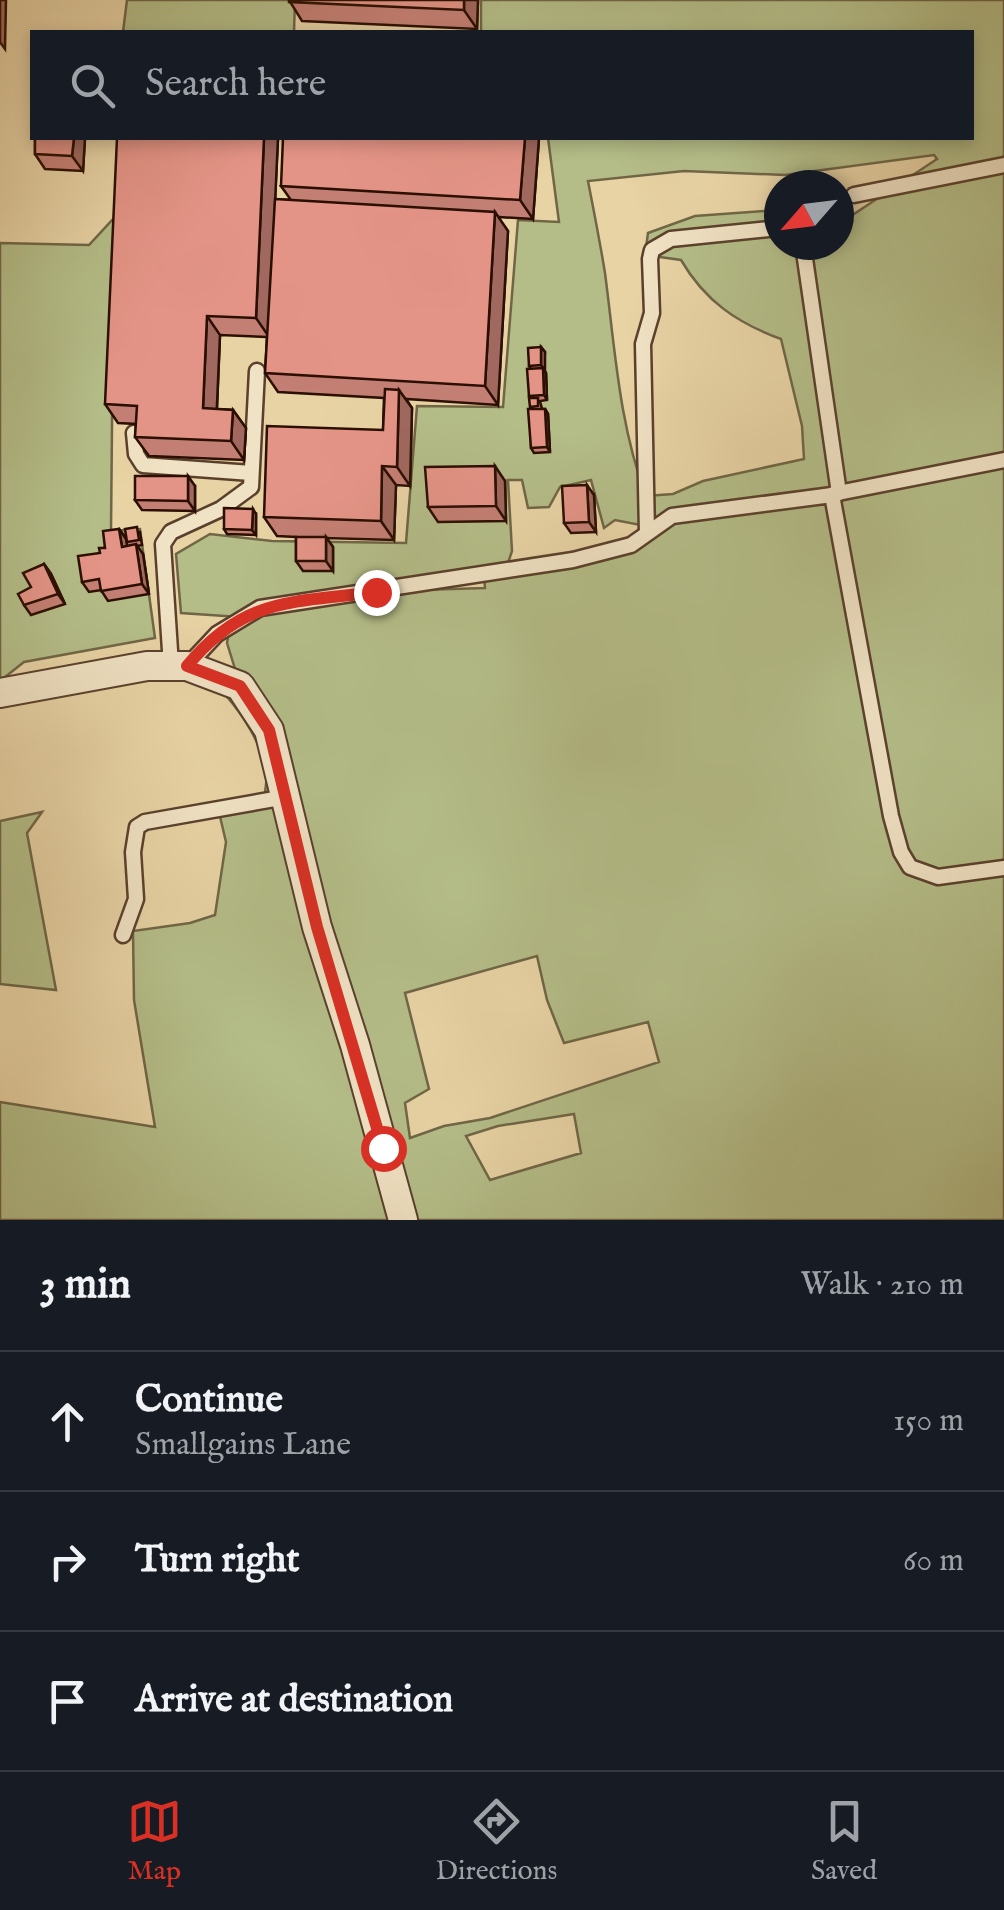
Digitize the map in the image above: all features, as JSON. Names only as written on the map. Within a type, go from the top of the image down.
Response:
[{"type":"street","points":[[0,693],[147,666],[179,666],[240,686],[269,730],[317,927],[355,1045],[403,1220]]},
{"type":"lane","points":[[854,195],[1004,166]]},
{"type":"lane","points":[[647,533],[643,344],[652,313],[652,250],[672,239],[764,230]]},
{"type":"lane","points":[[805,260],[836,494],[900,852],[910,868],[938,877],[1004,868]]},
{"type":"lane","points":[[179,666],[163,544],[171,532],[234,502],[250,486],[257,371]]},
{"type":"lane","points":[[134,433],[136,454],[144,465],[251,473]]},
{"type":"lane","points":[[179,666],[217,634],[260,608],[572,560],[631,545],[672,516],[836,494],[1004,460]]},
{"type":"lane","points":[[123,936],[136,899],[133,852],[138,827],[146,822],[286,796]]},
{"type":"green space","points":[[127,0],[295,0],[294,30],[123,30]]},
{"type":"green space","points":[[481,0],[1004,0],[1004,1220],[0,1220],[0,1102],[155,1127],[134,1000],[133,931],[190,923],[215,915],[226,842],[218,808],[264,800],[267,772],[258,745],[243,718],[215,686],[188,676],[127,679],[126,670],[159,666],[197,671],[240,685],[227,643],[230,625],[240,617],[181,613],[176,554],[210,534],[272,541],[406,543],[417,406],[503,407],[518,220],[559,222],[548,140],[974,140],[974,30],[481,30]],"holes":[[[934,155],[937,159],[854,214],[854,260],[764,260],[764,211],[695,216],[648,233],[645,255],[681,260],[690,275],[724,309],[781,339],[802,426],[804,459],[703,481],[673,494],[646,496],[624,414],[588,181],[684,171],[764,174],[764,170],[822,170]],[[508,480],[522,480],[528,508],[549,507],[560,487],[591,480],[604,528],[615,520],[646,526],[647,533],[598,556],[505,572],[512,551]],[[484,575],[485,588],[388,591]],[[537,956],[547,1000],[564,1043],[648,1022],[659,1062],[490,1118],[444,1126],[410,1138],[405,1103],[429,1089],[405,993]],[[574,1114],[581,1153],[490,1180],[466,1136],[498,1126]]]},
{"type":"green space","points":[[114,218],[111,531],[140,529],[155,638],[24,662],[0,681],[0,243],[89,245]]},
{"type":"green space","points":[[42,812],[27,833],[56,990],[0,984],[0,821]]},
{"type":"building","points":[[464,0],[464,10],[289,2]]},
{"type":"building","points":[[35,140],[74,140],[72,156],[35,154]]},
{"type":"building","points":[[117,140],[264,140],[256,318],[207,316],[203,408],[233,410],[231,441],[135,437],[137,406],[105,404]]},
{"type":"building","points":[[283,140],[525,140],[520,200],[281,186]]},
{"type":"building","points":[[275,199],[495,212],[485,386],[265,373]]},
{"type":"building","points":[[541,347],[541,365],[529,366],[528,348]]},
{"type":"building","points":[[543,368],[544,395],[529,396],[527,369]]},
{"type":"building","points":[[385,389],[399,390],[397,467],[382,466],[381,521],[264,517],[267,426],[383,430]]},
{"type":"building","points":[[529,398],[538,398],[538,406],[530,407]]},
{"type":"building","points":[[528,409],[545,409],[547,447],[531,448]]},
{"type":"building","points":[[495,466],[496,506],[428,507],[425,467]]},
{"type":"building","points":[[135,476],[188,476],[188,501],[135,500]]},
{"type":"building","points":[[587,485],[589,522],[564,523],[562,486]]},
{"type":"building","points":[[224,508],[253,509],[252,530],[224,529]]},
{"type":"building","points":[[137,527],[139,540],[127,542],[125,529]]},
{"type":"building","points":[[119,529],[122,547],[136,544],[142,584],[101,591],[99,579],[82,582],[78,556],[100,553],[99,548],[105,548],[103,531]]},
{"type":"building","points":[[296,537],[326,537],[326,561],[296,561]]},
{"type":"building","points":[[44,564],[58,594],[24,605],[18,594],[31,587],[23,573]]},
{"type":"route","points":[[376,592],[260,608],[217,634],[187,666],[240,686],[269,730],[317,927],[383,1148]]}]
